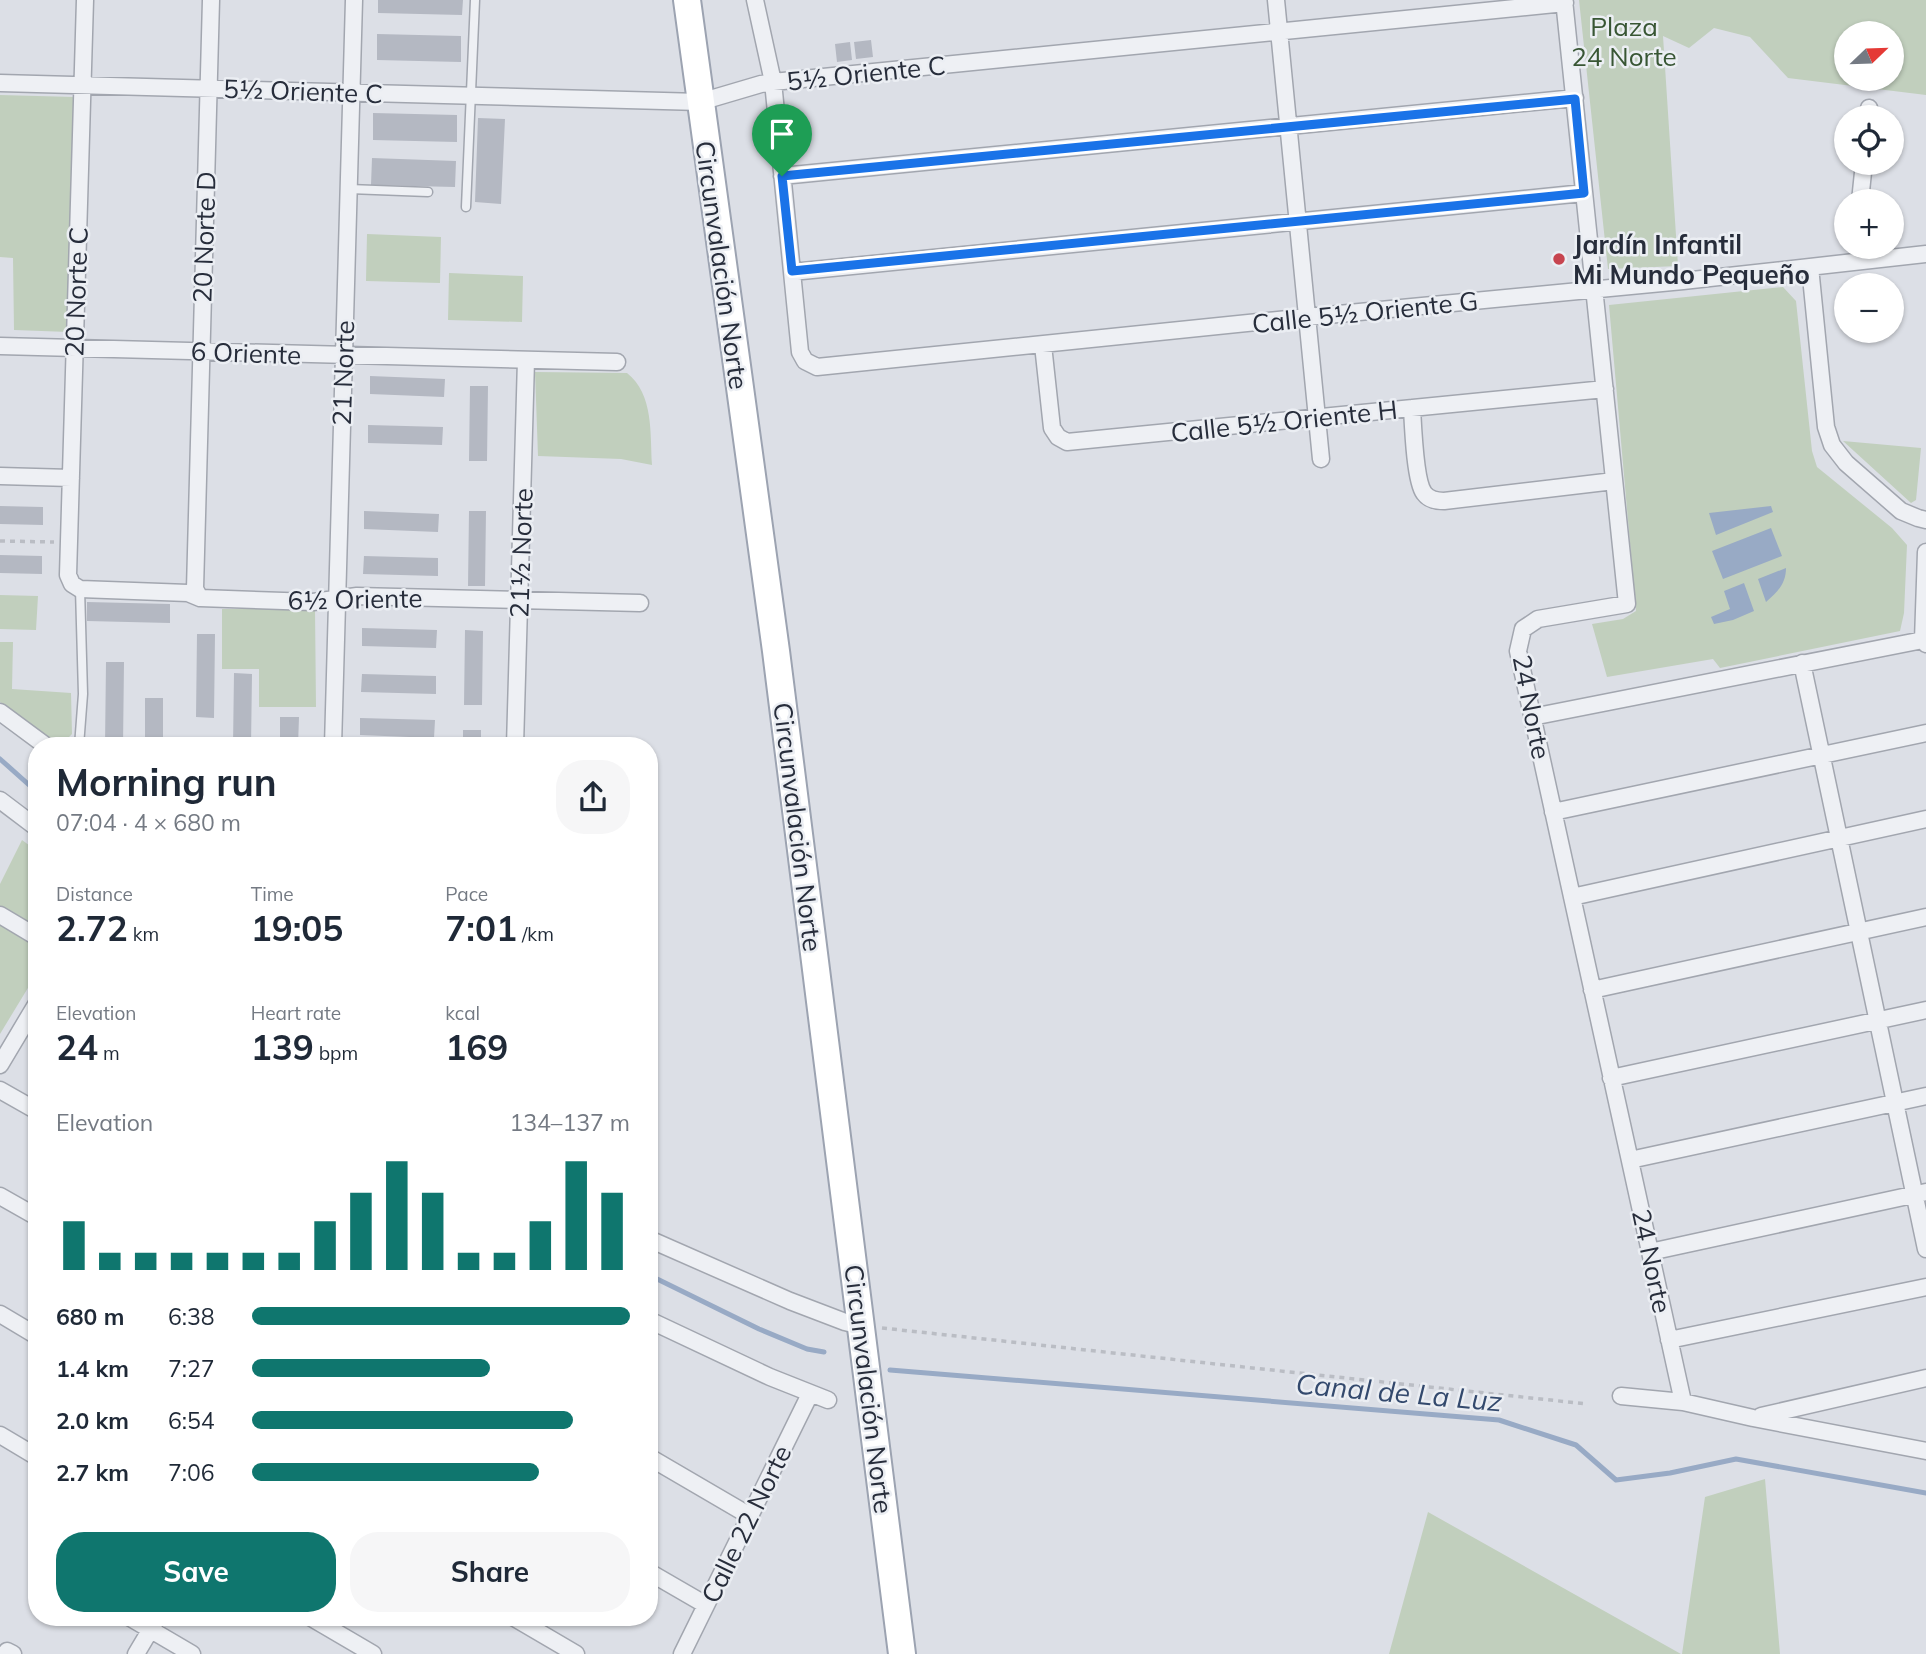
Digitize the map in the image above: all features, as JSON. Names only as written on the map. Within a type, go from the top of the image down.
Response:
[{"type":"main road","name":"Circunvalación Norte","points":[[687,0],[776,651],[902,1654]]},
{"type":"street","name":"20 Norte C","points":[[76,587],[68,575],[85,0]]},
{"type":"street","name":"20 Norte D","points":[[200,598],[195,589],[211,0]]},
{"type":"street","name":"21 Norte","points":[[333,737],[354,0]]},
{"type":"street","points":[[755,0],[773,82],[792,271],[1584,193]]},
{"type":"street","points":[[1276,0],[1321,459]]},
{"type":"street","name":"5½ Oriente C","points":[[0,83],[700,102],[773,82],[1564,2]]},
{"type":"street","name":"24 Norte","points":[[1564,2],[1627,604],[1538,619],[1523,629],[1518,650],[1683,1402]]},
{"type":"street","points":[[782,176],[1575,99]]},
{"type":"street","name":"Calle 5½ Oriente G","points":[[1904,254],[1926,254]]},
{"type":"street","name":"Calle 5½ Oriente G","points":[[792,271],[802,357],[811,365],[823,368],[1810,267],[1838,259]]},
{"type":"street","points":[[1810,267],[1826,426],[1832,445],[1846,463],[1901,511],[1926,520]]},
{"type":"street","name":"Calle 5½ Oriente H","points":[[1043,345],[1052,428],[1058,437],[1067,442],[1605,389]]},
{"type":"street","name":"6 Oriente","points":[[0,346],[617,362]]},
{"type":"street","name":"21½ Norte","points":[[515,737],[526,360]]},
{"type":"street","points":[[1412,408],[1420,486],[1433,500],[1444,501],[1614,481]]},
{"type":"street","points":[[0,476],[71,478]]},
{"type":"street","points":[[1532,717],[1802,663],[1925,642],[1926,552]]},
{"type":"street","name":"6½ Oriente","points":[[76,587],[188,593],[200,598],[313,602],[358,596],[640,603]]},
{"type":"street","points":[[1802,663],[1895,1103],[1920,1193],[1926,1249]]},
{"type":"street","points":[[0,712],[34,737]]},
{"type":"street","points":[[1553,812],[1926,733]]},
{"type":"street","points":[[0,800],[28,821]]},
{"type":"street","points":[[1572,897],[1926,819]]},
{"type":"street","points":[[0,915],[28,932]]},
{"type":"street","points":[[1592,990],[1926,917]]},
{"type":"street","points":[[1611,1078],[1926,1010]]},
{"type":"street","points":[[0,1065],[28,1018]]},
{"type":"street","points":[[0,1090],[28,1106]]},
{"type":"street","points":[[1630,1160],[1926,1096]]},
{"type":"street","points":[[1650,1252],[1920,1193]]},
{"type":"street","points":[[0,1196],[28,1212]]},
{"type":"street","points":[[658,1243],[790,1301],[861,1326]]},
{"type":"street","points":[[1669,1340],[1926,1287]]},
{"type":"street","points":[[1,1318],[28,1332]]},
{"type":"street","points":[[658,1324],[739,1363],[828,1400]]},
{"type":"street","points":[[1753,1418],[1926,1378]]},
{"type":"street","name":"Calle 22 Norte","points":[[682,1654],[810,1394]]},
{"type":"street","points":[[1620,1396],[1683,1402],[1926,1451]]},
{"type":"street","points":[[0,1435],[28,1452]]},
{"type":"street","points":[[658,1462],[750,1516]]},
{"type":"street","points":[[658,1577],[706,1605]]},
{"type":"street","points":[[136,1654],[152,1626]]},
{"type":"street","points":[[158,1626],[192,1654]]},
{"type":"street","points":[[325,1626],[373,1654]]},
{"type":"street","points":[[528,1626],[576,1654]]},
{"type":"lane","points":[[466,206],[475,0]]},
{"type":"lane","points":[[349,189],[428,192]]},
{"type":"lane","points":[[76,587],[83,694],[80,737]]},
{"type":"path","points":[[0,541],[69,543]]},
{"type":"path","points":[[861,1326],[1587,1405]]},
{"type":"green space","name":"Plaza 24 Norte","points":[[1579,0],[1926,0],[1926,95],[1894,91],[1904,91],[1904,21],[1834,21],[1834,84],[1788,78],[1750,37],[1714,28],[1689,48],[1663,36],[1678,266],[1608,269]]},
{"type":"green space","points":[[0,95],[75,97],[69,332],[14,330],[13,258],[0,257]]},
{"type":"green space","points":[[367,234],[441,237],[440,283],[366,281]]},
{"type":"green space","points":[[449,273],[523,276],[522,322],[448,320]]},
{"type":"green space","points":[[1783,287],[1796,301],[1812,451],[1817,467],[1892,528],[1907,545],[1904,613],[1900,631],[1720,668],[1713,659],[1607,677],[1592,624],[1623,619],[1636,611],[1609,305]]},
{"type":"green space","points":[[535,372],[627,373],[636,382],[646,403],[652,465],[621,459],[538,456]]},
{"type":"green space","points":[[1843,441],[1921,448],[1916,500],[1911,503]]},
{"type":"green space","points":[[0,595],[38,596],[36,630],[0,629]]},
{"type":"green space","points":[[222,609],[315,609],[316,707],[259,707],[259,669],[222,669]]},
{"type":"green space","points":[[0,642],[13,642],[12,689],[71,693],[72,734],[69,737],[48,737],[0,702]]},
{"type":"green space","points":[[22,840],[28,844],[28,988],[0,1034],[0,884]]},
{"type":"green space","points":[[1765,1479],[1780,1654],[1682,1654],[1705,1497]]},
{"type":"green space","points":[[1428,1512],[1681,1654],[1389,1654]]},
{"type":"water","points":[[1771,506],[1773,512],[1716,535],[1709,513]]},
{"type":"water","points":[[1771,528],[1782,556],[1723,579],[1712,551]]},
{"type":"water","points":[[1786,568],[1780,587],[1766,602],[1758,579]]},
{"type":"water","points":[[1744,583],[1754,611],[1714,624],[1711,617],[1730,609],[1724,591]]},
{"type":"building","points":[[378,0],[463,0],[462,15],[378,13]]},
{"type":"building","points":[[377,34],[461,36],[461,62],[377,60]]},
{"type":"building","points":[[871,40],[873,57],[856,59],[854,42]]},
{"type":"building","points":[[850,42],[852,60],[837,62],[835,44]]},
{"type":"building","points":[[373,113],[457,115],[457,142],[373,140]]},
{"type":"building","points":[[478,118],[505,119],[501,204],[475,202]]},
{"type":"building","points":[[372,158],[456,161],[455,187],[371,185]]},
{"type":"building","points":[[370,376],[445,379],[444,397],[370,394]]},
{"type":"building","points":[[470,386],[488,386],[487,461],[469,461]]},
{"type":"building","points":[[368,425],[443,427],[442,445],[368,443]]},
{"type":"building","points":[[0,506],[43,507],[43,525],[0,524]]},
{"type":"building","points":[[364,511],[439,514],[438,532],[364,529]]},
{"type":"building","points":[[469,511],[486,511],[485,586],[468,586]]},
{"type":"building","points":[[0,555],[42,556],[42,574],[0,573]]},
{"type":"building","points":[[364,556],[438,558],[438,576],[363,574]]},
{"type":"building","points":[[87,602],[170,604],[170,623],[87,621]]},
{"type":"building","points":[[362,628],[437,630],[436,648],[362,646]]},
{"type":"building","points":[[465,630],[483,631],[482,705],[464,705]]},
{"type":"building","points":[[197,634],[215,634],[214,718],[196,717]]},
{"type":"building","points":[[106,662],[124,662],[123,737],[105,737]]},
{"type":"building","points":[[234,673],[252,674],[251,737],[233,737]]},
{"type":"building","points":[[362,674],[436,676],[436,694],[361,692]]},
{"type":"building","points":[[145,698],[163,698],[163,737],[145,737]]},
{"type":"building","points":[[280,717],[299,717],[298,737],[280,737]]},
{"type":"building","points":[[360,718],[435,720],[434,737],[360,735]]},
{"type":"building","points":[[463,730],[481,730],[481,737],[463,737]]},
{"type":"waterway","name":"Canal de La Luz","points":[[0,759],[28,784]]},
{"type":"waterway","name":"Canal de La Luz","points":[[658,1279],[759,1329],[807,1349],[824,1352]]},
{"type":"waterway","name":"Canal de La Luz","points":[[890,1370],[1499,1420],[1576,1445],[1616,1480],[1670,1473],[1736,1459],[1926,1493]]},
{"type":"place","name":"Jardín Infantil Mi Mundo Pequeño","points":[[1559,259]]},
{"type":"route","points":[[1575,99],[1584,193],[792,271],[782,176],[1575,99]]}]
